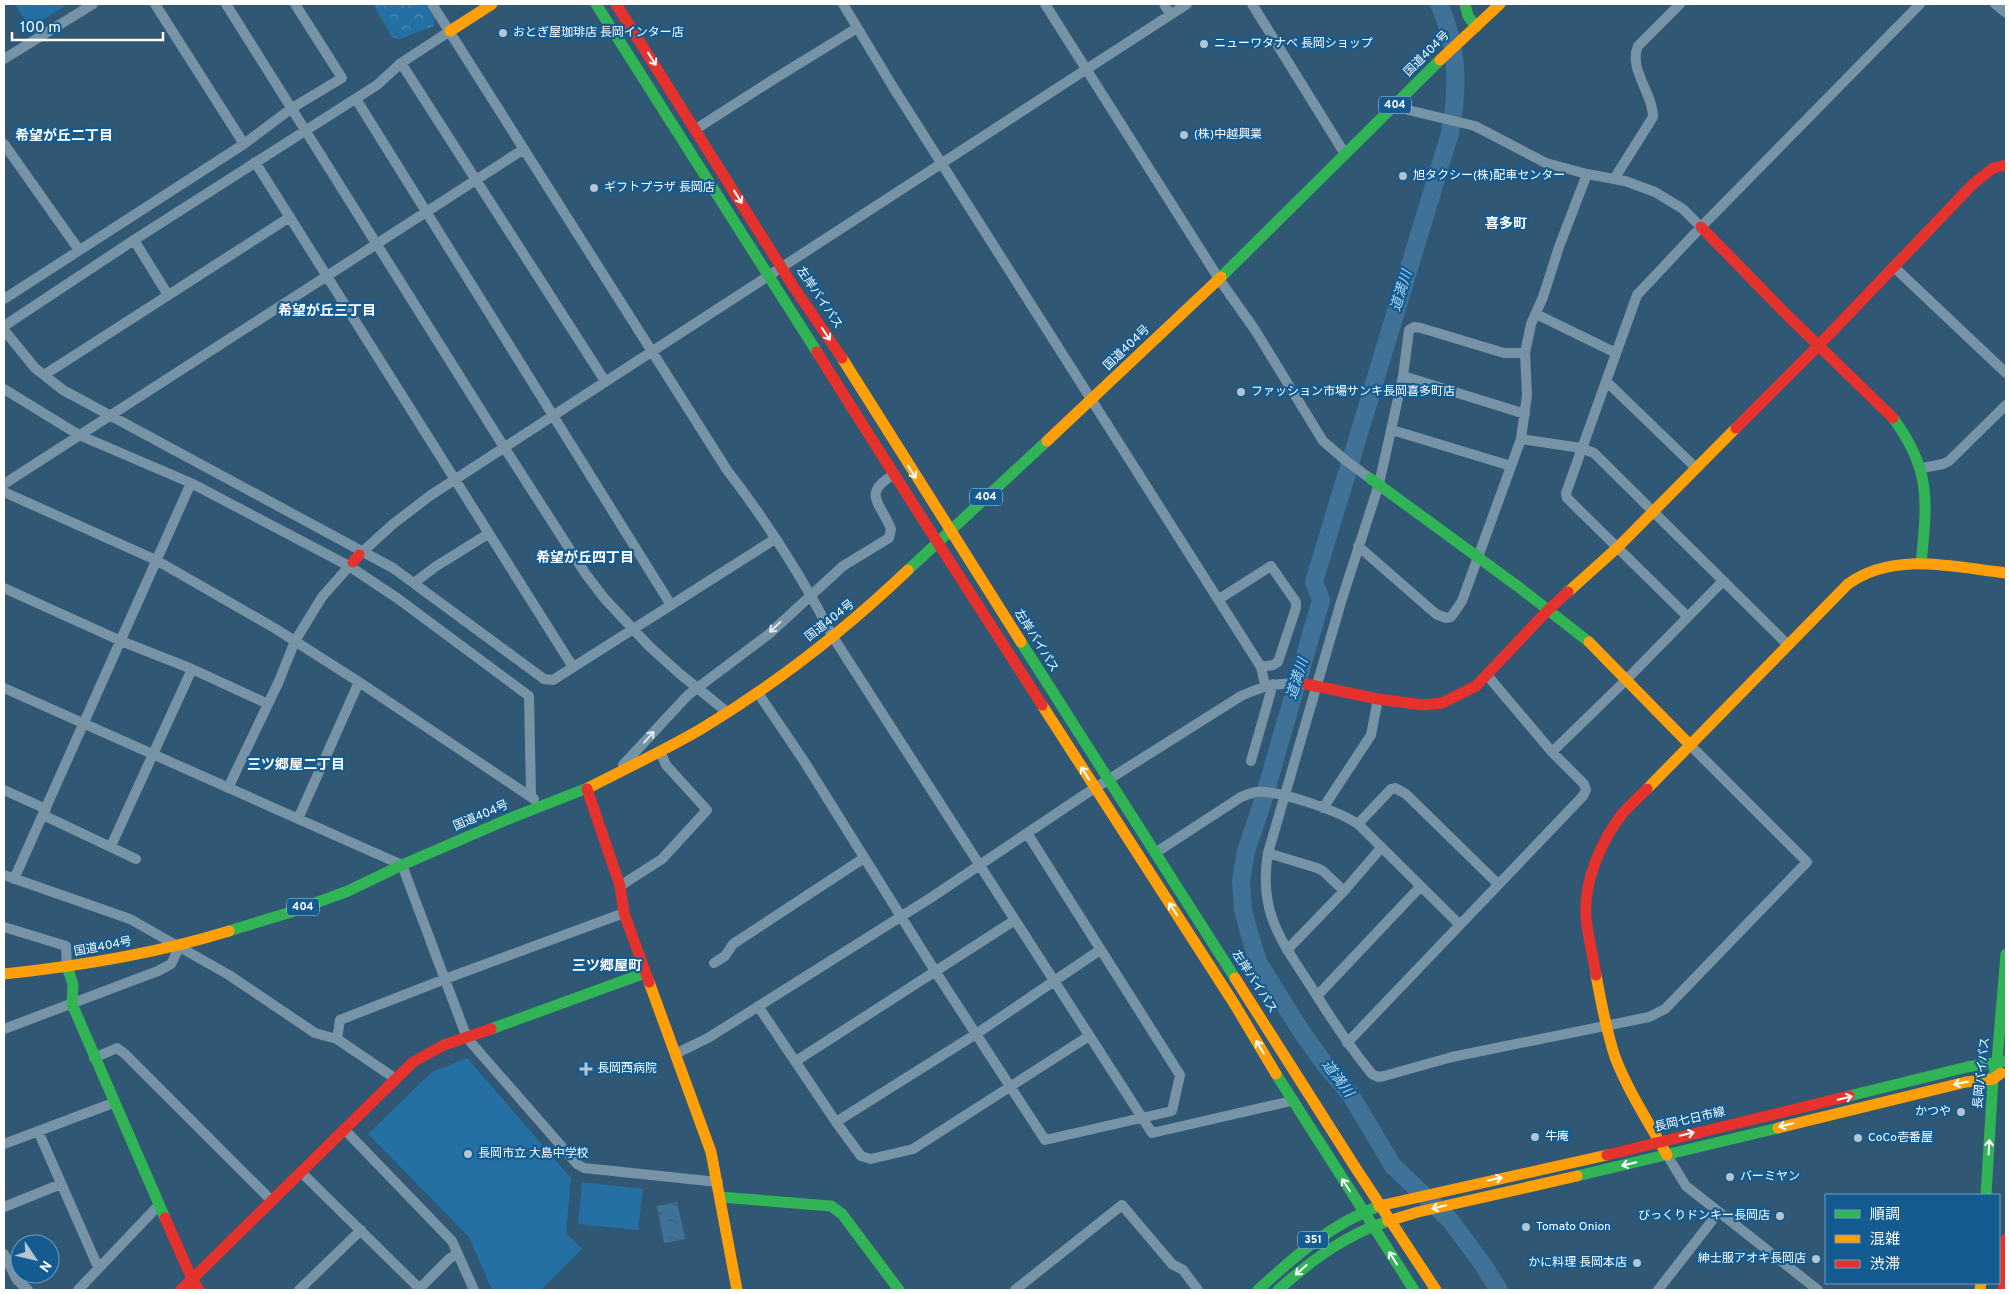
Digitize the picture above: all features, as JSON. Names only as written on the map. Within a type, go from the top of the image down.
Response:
[{"type":"main road","points":[[450,31],[492,4]]},
{"type":"main road","points":[[596,4],[894,475],[1235,1005],[1292,1101],[1414,1290]]},
{"type":"main road","name":"左岸バイパス","points":[[616,4],[781,267],[828,336],[1388,1221],[1436,1290]]},
{"type":"main road","points":[[1465,4],[1465,11],[1476,27]]},
{"type":"main road","name":"国道404号","points":[[4,974],[67,968],[180,946],[288,913],[339,894],[402,865],[587,789],[660,751],[728,712],[833,637],[866,610],[1219,279],[1466,35],[1500,4]]},
{"type":"main road","points":[[1312,685],[1423,706],[1442,703],[1476,686],[1548,610],[1617,548],[1819,345],[1974,183],[1993,168],[2006,164]]},
{"type":"main road","points":[[1701,227],[1905,432],[1922,468],[1926,505],[1920,564]]},
{"type":"main road","points":[[1375,482],[1587,640],[1690,745]]},
{"type":"main road","points":[[1667,1154],[1623,1076],[1606,1026],[1586,917],[1586,903],[1592,873],[1602,844],[1623,813],[1848,584],[1866,572],[1896,564],[1920,564],[2006,573]]},
{"type":"main road","points":[[587,789],[620,886],[624,913],[705,1135],[718,1182],[737,1290]]},
{"type":"main road","name":"長岡バイパス","points":[[1986,1194],[1993,1079],[2003,1064],[2006,954]]},
{"type":"main road","points":[[67,968],[73,984],[72,1004],[94,1058],[192,1279],[199,1290]]},
{"type":"main road","points":[[181,1290],[413,1062],[444,1045],[645,973]]},
{"type":"main road","name":"長岡七日市線","points":[[1379,1206],[2003,1064]]},
{"type":"main road","points":[[1388,1221],[1418,1212],[1966,1082],[1993,1079]]},
{"type":"main road","points":[[720,1197],[831,1206],[842,1214],[899,1290]]},
{"type":"main road","name":"351","points":[[1258,1290],[1310,1242],[1362,1211],[1379,1206]]},
{"type":"main road","name":"351","points":[[1278,1290],[1333,1244],[1355,1232],[1388,1221]]},
{"type":"main road","points":[[2003,1290],[2006,1239]]},
{"type":"street","points":[[4,59],[93,4]]},
{"type":"street","points":[[155,4],[244,144]]},
{"type":"street","points":[[226,4],[585,573],[604,598],[633,630],[696,688],[728,712]]},
{"type":"street","points":[[4,299],[244,144],[292,108],[342,78],[295,4]]},
{"type":"street","points":[[432,4],[727,470],[746,494],[811,594],[833,637],[1152,1133],[1287,1102]]},
{"type":"street","points":[[843,4],[941,163],[1272,684],[1251,761]]},
{"type":"street","points":[[1046,4],[1219,279],[1255,330],[1323,441],[1344,460],[1375,482]]},
{"type":"street","points":[[1164,4],[1170,14]]},
{"type":"street","points":[[228,788],[268,704],[295,641],[322,598],[356,559],[407,512],[605,381],[1187,4]]},
{"type":"street","points":[[1252,4],[1345,154]]},
{"type":"street","points":[[1614,179],[1653,117],[1653,108],[1635,63],[1634,54],[1638,46],[1680,4]]},
{"type":"street","points":[[1688,617],[1567,498],[1566,493],[1637,295],[1701,227],[1920,4]]},
{"type":"street","points":[[1996,4],[2006,14]]},
{"type":"street","points":[[696,129],[857,28]]},
{"type":"street","points":[[450,31],[401,63],[377,85],[356,99],[134,240],[4,328],[26,359],[69,393],[356,559],[397,598],[529,696],[531,795]]},
{"type":"street","points":[[401,63],[605,381]]},
{"type":"street","points":[[356,99],[671,605]]},
{"type":"street","points":[[1398,103],[1408,110],[1453,120],[1485,130],[1546,163],[1639,186],[1670,200],[1701,227]]},
{"type":"street","points":[[4,144],[79,250]]},
{"type":"street","points":[[4,484],[524,149]]},
{"type":"street","points":[[256,162],[572,668]]},
{"type":"street","points":[[1358,546],[1436,614],[1446,618],[1451,617],[1459,605],[1478,557],[1521,439],[1527,395],[1525,353],[1531,324],[1587,174]]},
{"type":"street","points":[[44,375],[290,218]]},
{"type":"street","points":[[134,240],[168,295]]},
{"type":"street","points":[[1894,267],[2006,373]]},
{"type":"street","points":[[1536,314],[1616,353]]},
{"type":"street","points":[[1525,353],[1504,353],[1421,328],[1414,327],[1409,330],[1403,376],[1392,430],[1375,482],[1358,546],[1312,685],[1268,853],[1266,897],[1275,927],[1286,950],[1318,996],[1347,1043],[1372,1074],[1378,1077],[1452,1057],[1649,1017],[1665,1008],[1807,862],[1690,745]]},
{"type":"street","points":[[1403,376],[1525,414]]},
{"type":"street","points":[[1606,381],[1696,468]]},
{"type":"street","points":[[4,389],[79,435],[414,583],[544,679],[553,680],[775,539]]},
{"type":"street","points":[[1922,468],[1949,462],[2006,405]]},
{"type":"street","points":[[1392,430],[1511,466]]},
{"type":"street","points":[[1521,439],[1581,448],[1594,453],[1788,645]]},
{"type":"street","points":[[616,773],[671,712],[696,688],[769,634],[843,566],[888,538],[891,529],[876,501],[875,492],[879,484],[894,475]]},
{"type":"street","points":[[14,879],[191,483]]},
{"type":"street","points":[[4,492],[156,560],[295,641],[531,795],[542,806]]},
{"type":"street","points":[[414,583],[435,567],[488,534]]},
{"type":"street","points":[[1219,599],[1271,566],[1296,602],[1296,608],[1278,662],[1274,665],[1261,667]]},
{"type":"street","points":[[1552,752],[1723,581]]},
{"type":"street","points":[[4,588],[268,704]]},
{"type":"street","points":[[111,846],[192,669]]},
{"type":"street","points":[[1347,1043],[1583,796],[1586,790],[1584,784],[1552,752],[1487,675]]},
{"type":"street","points":[[298,819],[359,682]]},
{"type":"street","points":[[674,1054],[708,1038],[901,916],[1095,788],[1109,781],[1241,696],[1272,684],[1312,685]]},
{"type":"street","points":[[4,688],[402,865],[467,1038],[577,1164],[584,1168],[718,1182]]},
{"type":"street","points":[[758,692],[804,761],[935,971],[1045,1140],[1172,1111],[1180,1075],[1027,833]]},
{"type":"street","points":[[1323,808],[1371,735],[1378,699]]},
{"type":"street","points":[[620,886],[662,859],[707,810],[666,765],[660,751]]},
{"type":"street","points":[[1358,824],[1391,789],[1400,790],[1498,884]]},
{"type":"street","points":[[4,790],[136,859]]},
{"type":"street","points":[[1155,853],[1242,797],[1254,792],[1282,796],[1346,816],[1358,824],[1459,924]]},
{"type":"street","points":[[1286,950],[1344,891],[1382,848]]},
{"type":"street","points":[[1268,853],[1318,868],[1344,891]]},
{"type":"street","points":[[714,963],[725,956],[733,944],[864,858]]},
{"type":"street","points":[[4,875],[130,919],[229,975],[315,1033],[337,1039],[396,1079]]},
{"type":"street","points":[[1318,996],[1420,887]]},
{"type":"street","points":[[337,1039],[340,1020],[624,913]]},
{"type":"street","points":[[796,1061],[1015,920]]},
{"type":"street","points":[[4,927],[66,946],[67,968]]},
{"type":"street","points":[[4,1029],[158,971],[171,964],[180,946]]},
{"type":"street","points":[[836,1122],[976,1034],[1100,950]]},
{"type":"street","points":[[758,1006],[861,1156],[871,1159],[913,1149],[1089,1036]]},
{"type":"street","points":[[94,1058],[117,1048],[125,1054],[272,1201]]},
{"type":"street","points":[[4,1144],[113,1103]]},
{"type":"street","points":[[345,1130],[452,1241],[474,1290]]},
{"type":"street","points":[[38,1131],[98,1267]]},
{"type":"street","points":[[1667,1154],[1686,1186],[1818,1290]]},
{"type":"street","points":[[301,1172],[420,1290],[450,1258],[458,1254]]},
{"type":"street","points":[[4,1207],[61,1184]]},
{"type":"street","points":[[78,1290],[159,1205]]},
{"type":"street","points":[[1015,1290],[1122,1205],[1172,1264],[1183,1270],[1198,1290]]},
{"type":"street","points":[[1658,1290],[1718,1213]]},
{"type":"street","points":[[299,1290],[360,1230]]},
{"type":"street","points":[[4,1254],[17,1280],[28,1290]]},
{"type":"green space","points":[[15,4],[68,4],[30,28]]},
{"type":"green space","points":[[373,4],[425,4],[435,19],[434,26],[400,39],[392,37]]},
{"type":"green space","points":[[467,1058],[571,1178],[566,1233],[582,1249],[541,1290],[492,1290],[469,1237],[368,1134],[432,1072]]},
{"type":"green space","points":[[582,1182],[643,1189],[638,1230],[578,1224]]},
{"type":"water","points":[[677,1202],[685,1239],[664,1243],[657,1206]]},
{"type":"waterway","name":"道満川","points":[[1439,4],[1450,35],[1455,67],[1455,99],[1450,133],[1314,582],[1321,600],[1262,804],[1246,851],[1241,881],[1243,910],[1258,962],[1301,1031],[1350,1094],[1393,1166],[1450,1220],[1499,1290]]},
{"type":"traffic: fast","points":[[596,4],[817,352]]},
{"type":"traffic: fast","points":[[1465,4],[1468,16],[1476,27]]},
{"type":"traffic: fast","points":[[1221,277],[1440,60]]},
{"type":"traffic: fast","points":[[1893,418],[1915,454],[1921,471],[1925,505],[1921,564]]},
{"type":"traffic: fast","points":[[908,570],[1047,441]]},
{"type":"traffic: fast","points":[[1371,479],[1520,588],[1589,642]]},
{"type":"traffic: fast","points":[[1021,642],[1235,978]]},
{"type":"traffic: fast","points":[[229,931],[288,913],[348,891],[402,865],[506,820],[590,787]]},
{"type":"traffic: fast","points":[[1986,1194],[1993,1079],[1997,1061],[2006,954]]},
{"type":"traffic: fast","points":[[67,967],[73,984],[72,1004],[165,1218]]},
{"type":"traffic: fast","points":[[491,1029],[645,973]]},
{"type":"traffic: fast","points":[[1849,1096],[1967,1067],[2006,1061]]},
{"type":"traffic: fast","points":[[1276,1074],[1414,1290]]},
{"type":"traffic: fast","points":[[1577,1176],[1778,1128]]},
{"type":"traffic: fast","points":[[720,1197],[831,1206],[842,1214],[899,1290]]},
{"type":"traffic: fast","points":[[1258,1290],[1314,1242],[1345,1222],[1379,1206]]},
{"type":"traffic: fast","points":[[1278,1290],[1303,1269],[1343,1241],[1357,1233],[1388,1221]]},
{"type":"traffic: slow","points":[[450,31],[492,4]]},
{"type":"traffic: slow","points":[[1440,60],[1500,4]]},
{"type":"traffic: slow","points":[[1047,441],[1221,277]]},
{"type":"traffic: slow","points":[[842,358],[1021,642]]},
{"type":"traffic: slow","points":[[1568,592],[1617,548],[1736,428]]},
{"type":"traffic: slow","points":[[1647,789],[1848,584],[1866,574],[1904,564],[1945,565],[2006,573]]},
{"type":"traffic: slow","points":[[590,787],[687,737],[756,694],[835,635],[908,570]]},
{"type":"traffic: slow","points":[[1589,642],[1690,745]]},
{"type":"traffic: slow","points":[[1042,705],[1235,1005],[1276,1074]]},
{"type":"traffic: slow","points":[[4,974],[145,953],[229,931]]},
{"type":"traffic: slow","points":[[1596,975],[1606,1026],[1620,1070],[1632,1095],[1667,1155]]},
{"type":"traffic: slow","points":[[1235,978],[1436,1290]]},
{"type":"traffic: slow","points":[[649,982],[711,1152],[737,1290]]},
{"type":"traffic: slow","points":[[1778,1128],[1966,1082],[1993,1079],[2001,1073]]},
{"type":"traffic: slow","points":[[1379,1206],[1607,1155]]},
{"type":"traffic: slow","points":[[1388,1221],[1418,1212],[1577,1176]]},
{"type":"traffic: slow","points":[[1980,1290],[1981,1284]]},
{"type":"traffic: jam","points":[[616,4],[793,286],[842,358]]},
{"type":"traffic: jam","points":[[1736,428],[1819,345],[1974,183],[1993,168],[2006,165]]},
{"type":"traffic: jam","points":[[1701,227],[1788,316],[1893,418]]},
{"type":"traffic: jam","points":[[817,352],[1042,705]]},
{"type":"traffic: jam","points":[[353,562],[359,555]]},
{"type":"traffic: jam","points":[[1306,684],[1378,699],[1423,705],[1442,703],[1476,686],[1548,610],[1568,592]]},
{"type":"traffic: jam","points":[[587,789],[620,886],[624,913],[649,982]]},
{"type":"traffic: jam","points":[[1596,975],[1586,918],[1587,891],[1595,863],[1614,825],[1622,814],[1647,789]]},
{"type":"traffic: jam","points":[[181,1290],[413,1062],[444,1045],[491,1029]]},
{"type":"traffic: jam","points":[[1607,1155],[1849,1096]]},
{"type":"traffic: jam","points":[[165,1218],[192,1279],[199,1290]]},
{"type":"traffic: jam","points":[[2003,1290],[2006,1239]]},
{"type":"place","name":"おとぎ屋珈琲店 長岡インター店","points":[[503,33]]},
{"type":"place","name":"ニューワタナベ 長岡ショップ","points":[[1204,44]]},
{"type":"place","name":"(株)中越興業","points":[[1184,135]]},
{"type":"place","name":"旭タクシー(株)配車センター","points":[[1403,176]]},
{"type":"place","name":"ギフトプラザ 長岡店","points":[[594,188]]},
{"type":"place","name":"ファッション市場サンキ長岡喜多町店","points":[[1241,392]]},
{"type":"place","name":"長岡西病院","points":[[586,1069]]},
{"type":"place","name":"かつや","points":[[1961,1112]]},
{"type":"place","name":"牛庵","points":[[1535,1137]]},
{"type":"place","name":"CoCo壱番屋","points":[[1858,1138]]},
{"type":"place","name":"長岡市立 大島中学校","points":[[468,1154]]},
{"type":"place","name":"バーミヤン","points":[[1730,1177]]},
{"type":"place","name":"びっくりドンキー長岡店","points":[[1780,1216]]},
{"type":"place","name":"Tomato Onion","points":[[1526,1227]]},
{"type":"place","name":"紳士服アオキ長岡店","points":[[1816,1259]]},
{"type":"place","name":"かに料理 長岡本店","points":[[1637,1263]]},
{"type":"district","name":"希望が丘二丁目","points":[[64,136]]},
{"type":"district","name":"喜多町","points":[[1506,224]]},
{"type":"district","name":"希望が丘三丁目","points":[[327,311]]},
{"type":"district","name":"希望が丘四丁目","points":[[585,558]]},
{"type":"district","name":"三ツ郷屋二丁目","points":[[296,765]]},
{"type":"district","name":"三ツ郷屋町","points":[[607,966]]}]
